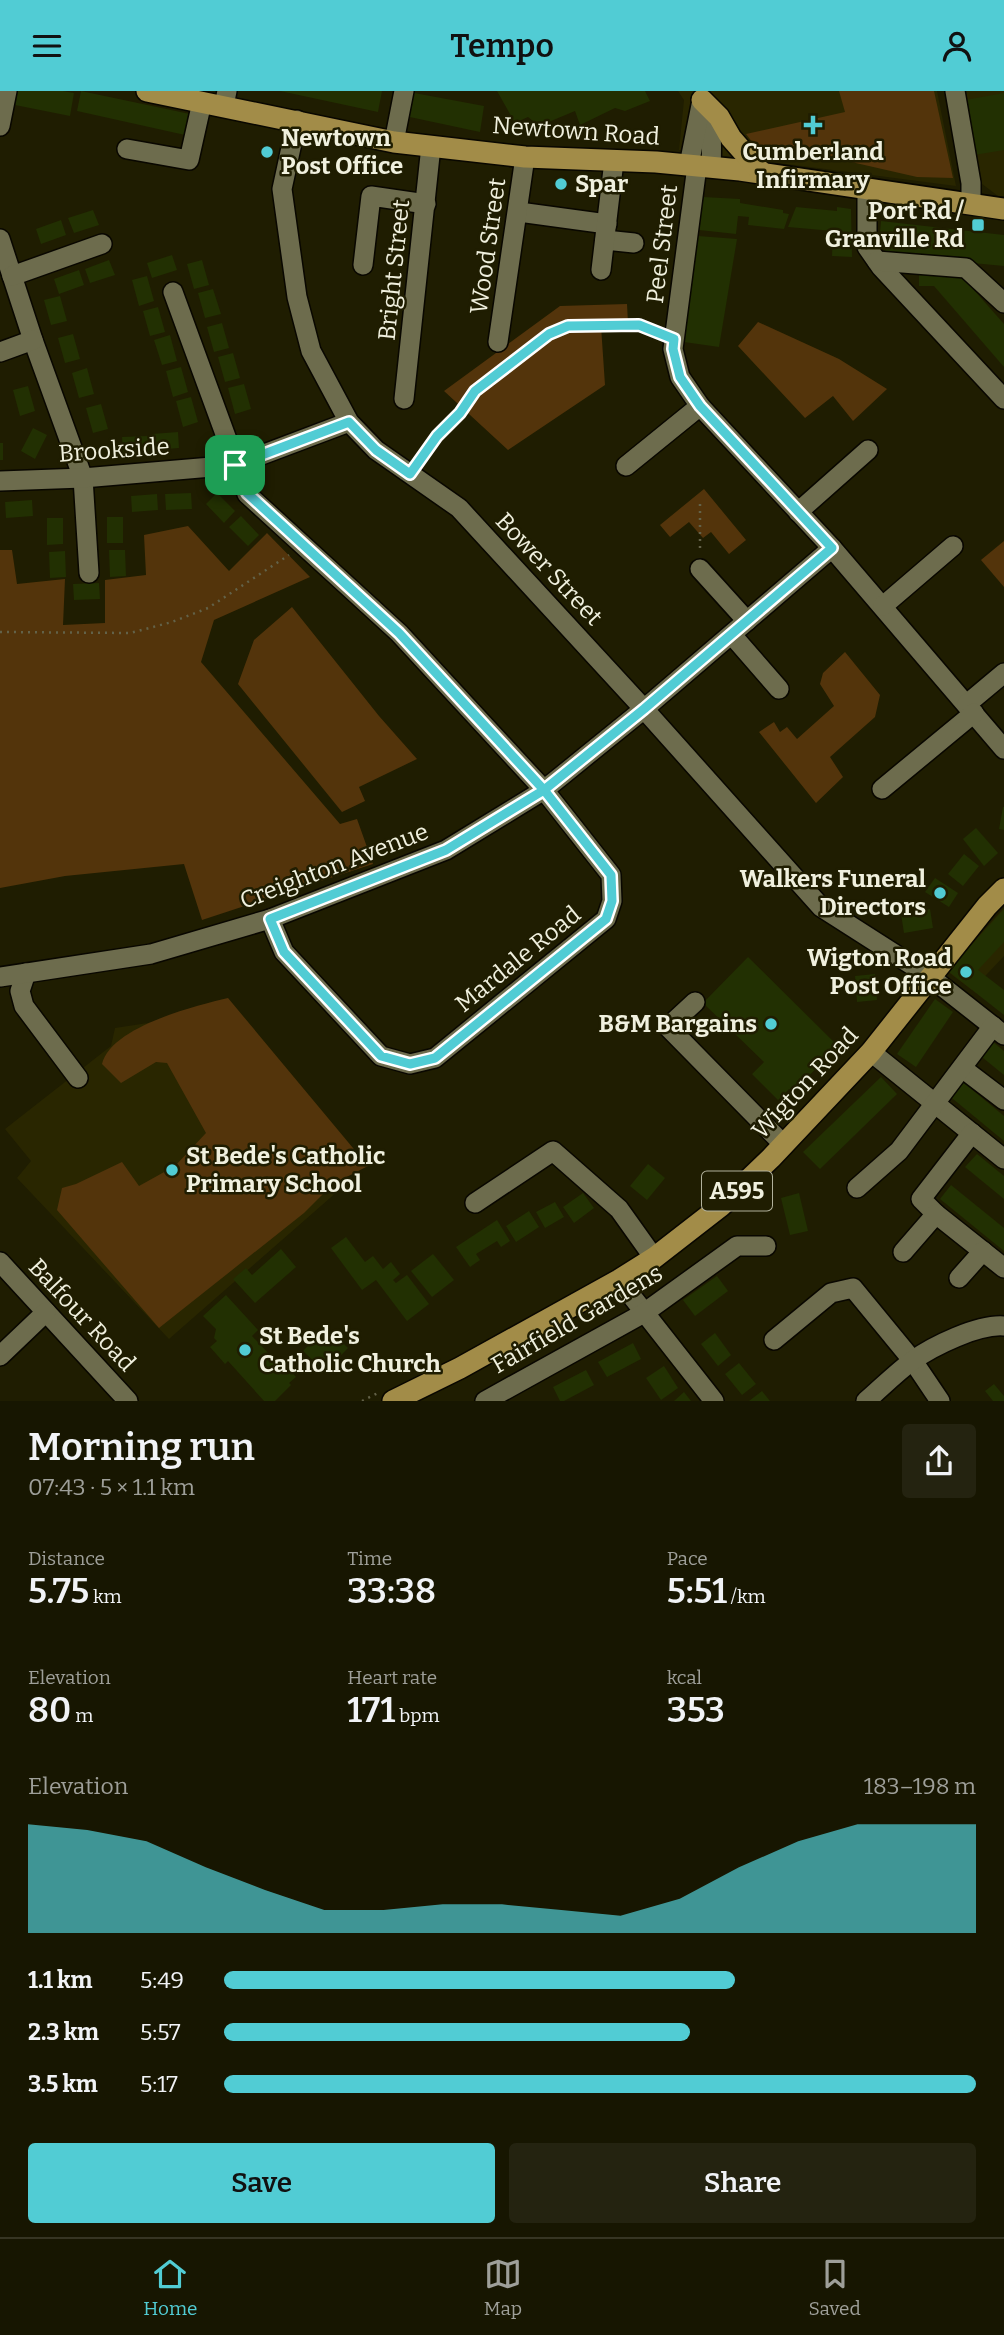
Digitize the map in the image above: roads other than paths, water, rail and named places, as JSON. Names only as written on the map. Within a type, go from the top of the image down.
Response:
[{"type":"main road","name":"Newtown Road","points":[[147,91],[202,102],[225,98],[297,120],[394,142],[526,157],[699,166],[1004,209]]},
{"type":"main road","points":[[700,95],[719,117],[731,138],[762,173]]},
{"type":"main road","name":"Wigton Road","points":[[389,1395],[460,1368],[619,1280],[654,1258],[721,1206],[784,1145],[872,1052],[929,976],[1004,889]]},
{"type":"street","points":[[0,126],[6,91]]},
{"type":"street","points":[[394,142],[404,91]]},
{"type":"street","points":[[961,91],[955,91],[971,183],[971,204]]},
{"type":"street","name":"Peel Street","points":[[700,95],[699,166],[673,349],[680,377],[700,406],[832,548],[1004,748]]},
{"type":"street","points":[[127,149],[189,160],[202,102]]},
{"type":"street","name":"Bower Street","points":[[297,120],[282,189],[297,297],[311,351],[349,422],[376,450],[458,508],[644,709],[821,907],[929,976],[998,1030]]},
{"type":"street","name":"Bright Street","points":[[404,399],[430,146]]},
{"type":"street","name":"Wood Street","points":[[498,342],[526,157]]},
{"type":"street","points":[[601,271],[614,160]]},
{"type":"street","points":[[867,188],[867,247],[1004,399]]},
{"type":"street","points":[[363,265],[371,196],[426,204]]},
{"type":"street","points":[[519,212],[606,232],[634,243]]},
{"type":"street","points":[[0,239],[83,478],[89,573]]},
{"type":"street","points":[[12,276],[102,244]]},
{"type":"street","points":[[877,261],[966,268],[1004,303]]},
{"type":"street","name":"Mardale Road","points":[[173,292],[247,493],[399,633],[544,790],[611,875],[612,901],[606,919],[435,1058],[410,1064],[381,1056],[284,952],[270,919]]},
{"type":"street","points":[[0,352],[33,340]]},
{"type":"street","points":[[626,466],[700,406]]},
{"type":"street","name":"Brookside","points":[[0,481],[83,478],[235,465],[349,422]]},
{"type":"street","points":[[798,512],[868,450]]},
{"type":"street","points":[[883,606],[953,546]]},
{"type":"street","name":"Creighton Avenue","points":[[0,977],[152,954],[270,919],[446,850],[544,790],[644,709],[832,548]]},
{"type":"street","points":[[700,569],[747,621]]},
{"type":"street","points":[[732,635],[779,689]]},
{"type":"street","points":[[881,789],[970,708],[1004,673]]},
{"type":"street","points":[[26,973],[20,991],[24,1006],[78,1078]]},
{"type":"street","points":[[695,1002],[668,1027],[784,1145]]},
{"type":"street","points":[[857,1188],[899,1151],[962,1068],[998,1030]]},
{"type":"street","points":[[872,1052],[1004,1159]]},
{"type":"street","points":[[962,1068],[1004,1100]]},
{"type":"street","points":[[972,1133],[921,1199],[1004,1268]]},
{"type":"street","points":[[475,1203],[553,1151],[619,1209],[654,1258]]},
{"type":"street","points":[[903,1252],[936,1214]]},
{"type":"street","name":"Fairfield Gardens","points":[[485,1401],[644,1313],[737,1246],[766,1246]]},
{"type":"street","points":[[959,1278],[982,1251]]},
{"type":"street","name":"Balfour Road","points":[[0,1262],[128,1401]]},
{"type":"street","points":[[619,1280],[714,1401]]},
{"type":"street","points":[[774,1340],[831,1293],[853,1288],[913,1361],[940,1401]]},
{"type":"street","points":[[0,1356],[46,1313]]},
{"type":"street","points":[[866,1401],[913,1361],[962,1335],[997,1326],[1004,1327]]},
{"type":"place","name":"Cumberland Infirmary","points":[[813,125]]},
{"type":"place","name":"Newtown Post Office","points":[[267,152]]},
{"type":"place","name":"Spar","points":[[561,184]]},
{"type":"place","name":"Port Rd / Granville Rd","points":[[978,225]]},
{"type":"place","name":"Walkers Funeral Directors","points":[[940,893]]},
{"type":"place","name":"Wigton Road Post Office","points":[[966,972]]},
{"type":"place","name":"B&M Bargains","points":[[771,1024]]},
{"type":"place","name":"St Bede's Catholic Primary School","points":[[172,1170]]},
{"type":"place","name":"St Bede's Catholic Church","points":[[245,1350]]}]
